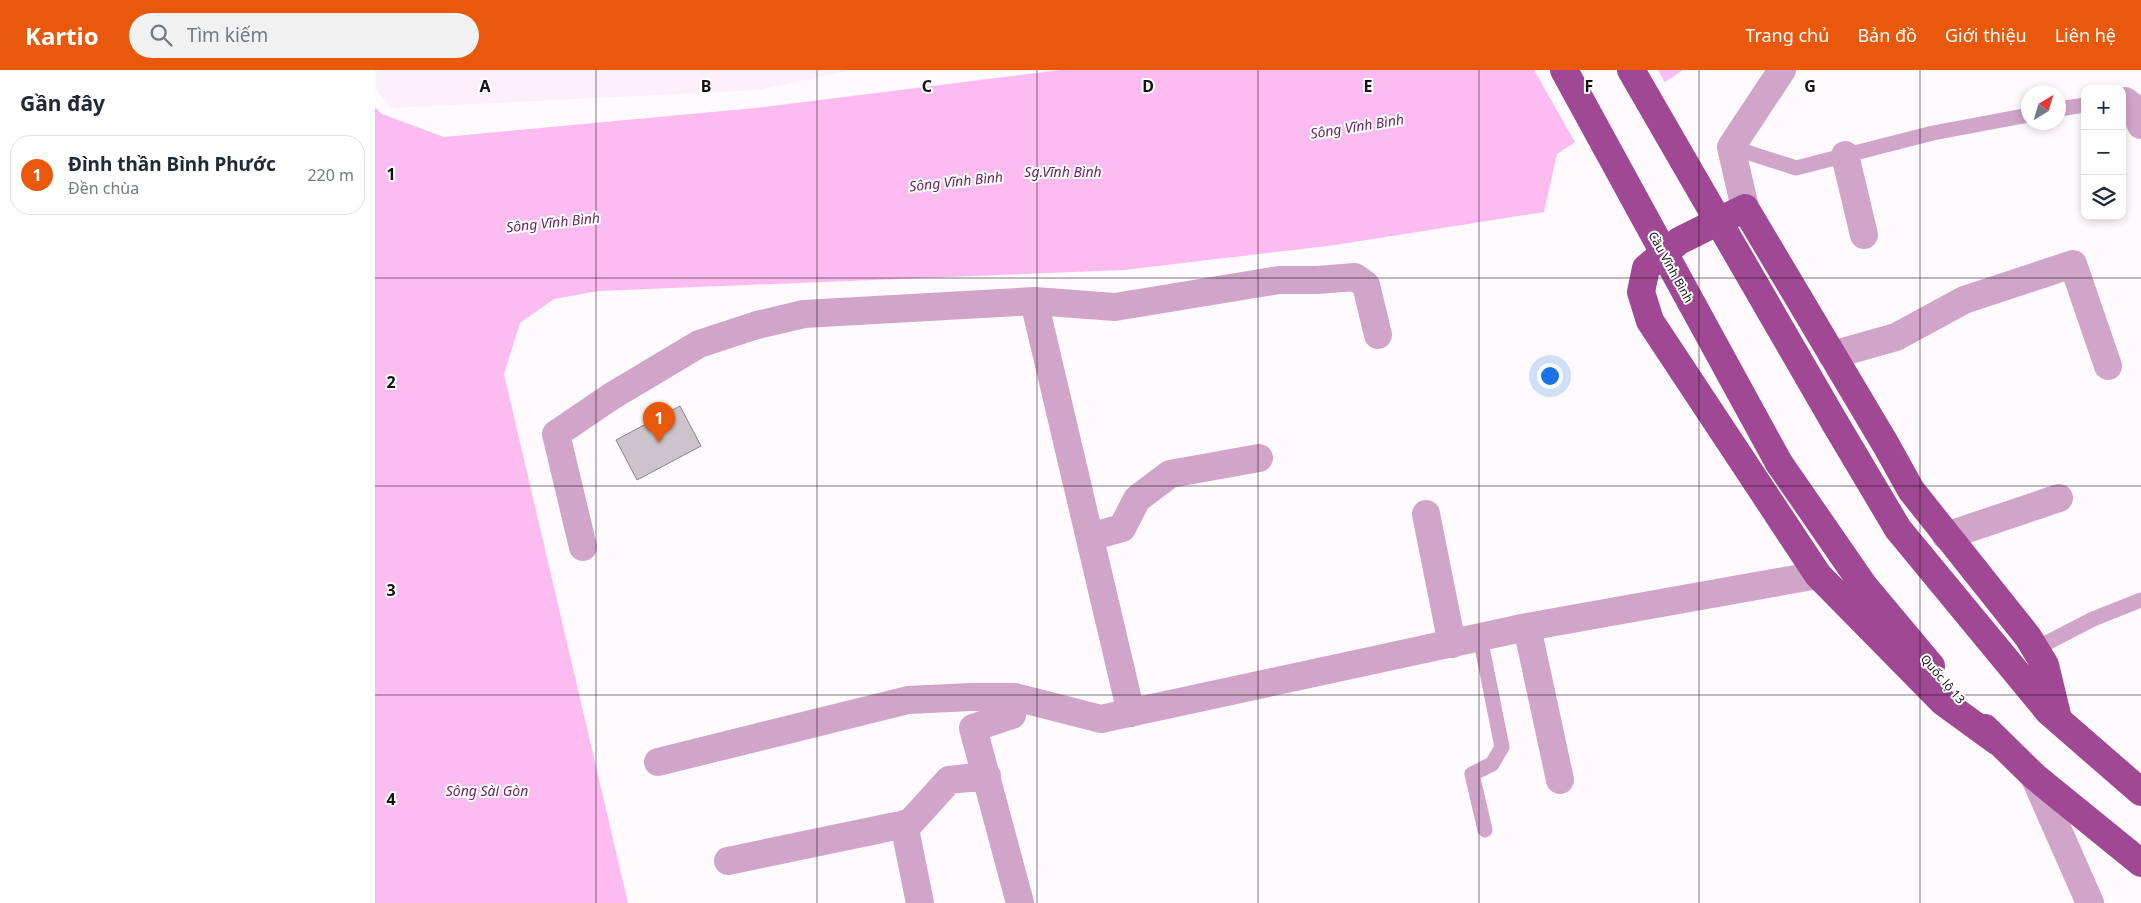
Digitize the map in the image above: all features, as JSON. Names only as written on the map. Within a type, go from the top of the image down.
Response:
[{"type":"highway","name":"Cầu Vĩnh Bình","points":[[1563,70],[1779,463]]},
{"type":"highway","points":[[1631,70],[1898,529],[2057,719],[2141,792]]},
{"type":"highway","points":[[1998,742],[1943,702],[1818,575],[1650,321],[1641,292],[1646,268],[1686,237],[1745,208],[1911,490],[2028,637],[2045,665],[2057,719]]},
{"type":"highway","name":"Quốc lộ 13","points":[[1779,463],[1863,586],[1998,742],[2034,776],[2141,862]]},
{"type":"street","points":[[1745,208],[1731,147],[1782,70]]},
{"type":"street","points":[[2126,102],[2133,107],[2141,125]]},
{"type":"street","points":[[1845,156],[1864,236]]},
{"type":"street","points":[[1832,355],[1896,337],[1964,300],[2073,264],[2108,366]]},
{"type":"street","points":[[583,547],[556,434],[612,396],[699,344],[757,325],[804,314],[1034,301],[1115,307],[1279,280],[1355,277],[1366,285],[1378,335]]},
{"type":"street","points":[[1034,301],[1131,713]]},
{"type":"street","points":[[1090,536],[1122,528],[1137,499],[1170,474],[1259,458]]},
{"type":"street","points":[[1946,536],[2059,498]]},
{"type":"street","points":[[1426,514],[1451,644]]},
{"type":"street","points":[[658,762],[908,700],[1015,697],[1101,719],[1527,627],[1818,575]]},
{"type":"street","points":[[1527,627],[1560,780]]},
{"type":"street","points":[[1015,697],[1012,715],[973,728],[1020,903]]},
{"type":"street","points":[[728,860],[910,823],[949,780],[987,776]]},
{"type":"street","points":[[2034,776],[2091,903]]},
{"type":"street","points":[[904,824],[920,903]]},
{"type":"lane","points":[[2066,109],[2081,106]]},
{"type":"lane","points":[[1731,147],[1796,168],[1933,132],[2021,116]]},
{"type":"lane","points":[[2035,649],[2093,619],[2141,600]]},
{"type":"lane","points":[[1480,637],[1503,747],[1492,764],[1472,774],[1485,830]]},
{"type":"shaded area","points":[[375,70],[851,70],[759,90],[391,108],[375,88]]},
{"type":"water","name":"Sg.Vĩnh Bình","points":[[1061,70],[1683,70],[1557,154],[1544,212],[1335,245],[1124,270],[598,291],[554,299],[520,323],[504,374],[628,903],[375,903],[375,107],[382,114],[444,137],[755,108]]},
{"type":"pier","points":[[1534,70],[1658,70],[1666,84],[1576,144]]},
{"type":"building","points":[[680,406],[701,446],[637,480],[616,440]]},
{"type":"place","name":"Đình thần Bình Phước","points":[[659,443]]},
{"type":"water label","name":"Sông Vĩnh Bình","points":[[1357,126]]},
{"type":"water label","name":"Sông Vĩnh Bình","points":[[956,181]]},
{"type":"water label","name":"Sông Vĩnh Bình","points":[[553,222]]},
{"type":"water label","name":"Sông Sài Gòn","points":[[487,790]]}]
